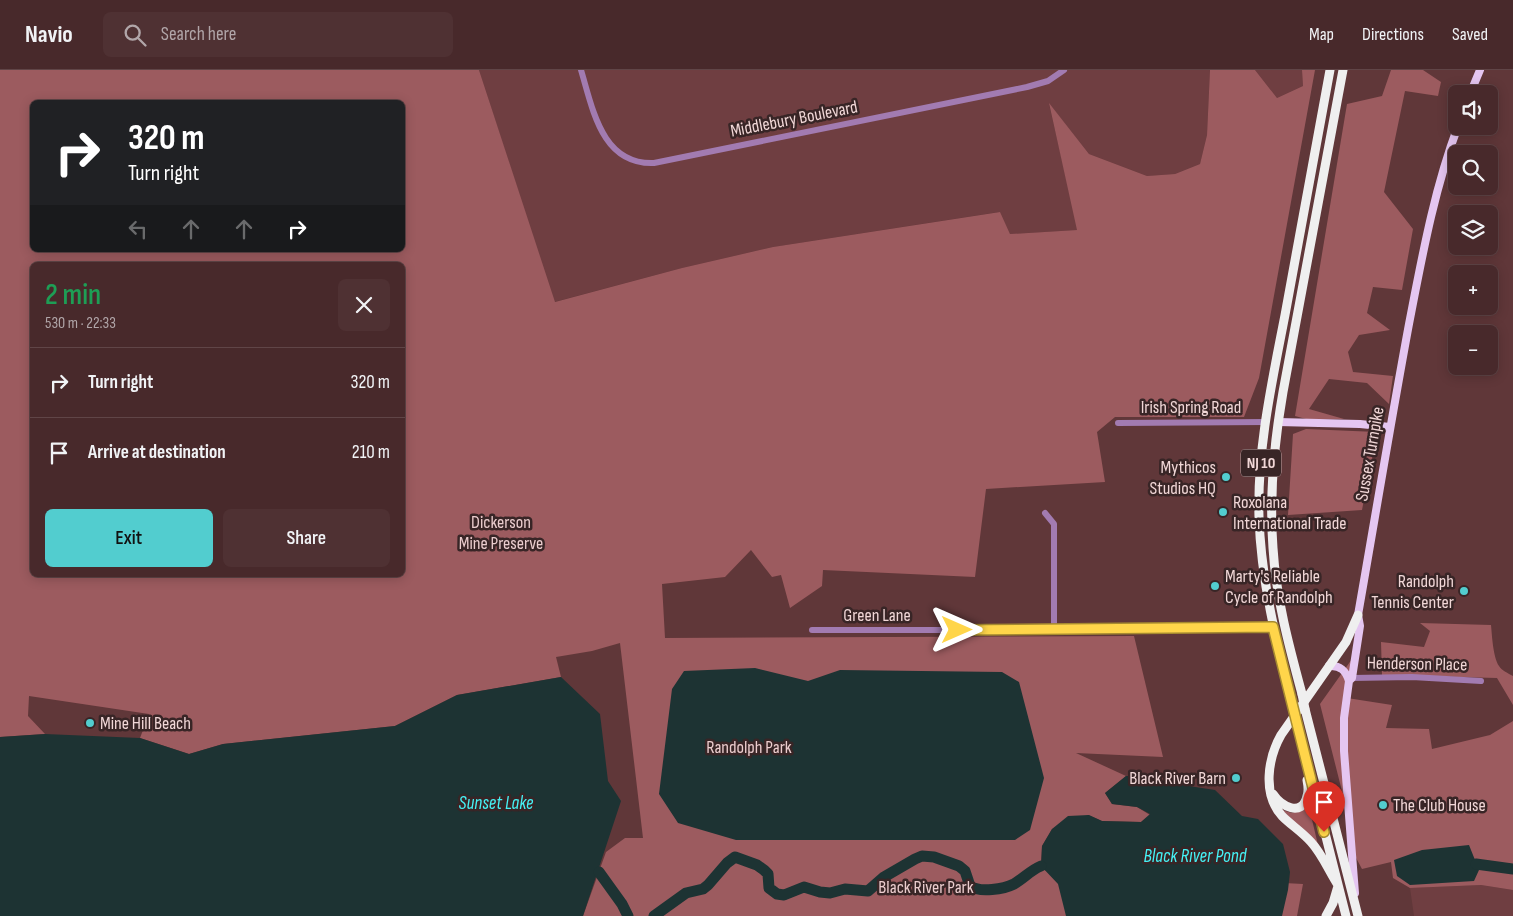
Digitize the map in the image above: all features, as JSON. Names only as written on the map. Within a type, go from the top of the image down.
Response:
[{"type":"highway","name":"NJ 10","points":[[1330,70],[1266,422],[1261,469],[1259,517],[1262,561],[1273,627],[1346,916]]},
{"type":"highway","name":"NJ 10","points":[[1343,70],[1278,422],[1273,470],[1273,549],[1282,611],[1358,913]]},
{"type":"highway","points":[[1326,916],[1333,903],[1338,885],[1312,843],[1284,818],[1276,808],[1269,772],[1273,750],[1280,735],[1346,642],[1358,615]]},
{"type":"highway","points":[[1271,790],[1284,806],[1294,808],[1302,804],[1306,800],[1308,793],[1306,758]]},
{"type":"main road","points":[[1474,85],[1480,70]]},
{"type":"main road","name":"Sussex Turnpike","points":[[1358,913],[1350,848],[1344,751],[1344,718],[1360,626],[1358,615],[1390,427],[1426,238],[1445,164],[1455,135]]},
{"type":"main road","points":[[1278,422],[1360,424],[1390,427]]},
{"type":"main road","points":[[1330,666],[1337,666],[1343,669],[1351,679]]},
{"type":"street","name":"Middlebury Boulevard","points":[[581,70],[600,128],[606,139],[621,155],[645,164],[654,164],[1027,87],[1048,81],[1064,70]]},
{"type":"street","name":"Irish Spring Road","points":[[1118,423],[1266,422]]},
{"type":"street","points":[[1045,512],[1054,524],[1054,630]]},
{"type":"street","name":"Green Lane","points":[[812,630],[1054,630],[1273,627]]},
{"type":"street","name":"Henderson Place","points":[[1351,679],[1412,677],[1481,681]]},
{"type":"shaded area","points":[[479,70],[1210,70],[1207,135],[1200,164],[1175,174],[1147,176],[1089,154],[1049,104],[1078,230],[1010,234],[999,212],[773,247],[682,268],[554,302]]},
{"type":"shaded area","points":[[1255,70],[1302,70],[1303,86],[1277,98]]},
{"type":"shaded area","points":[[1481,885],[1513,890],[1513,916],[1414,916],[1410,888]]},
{"type":"green space","points":[[0,70],[479,70],[555,302],[682,268],[773,247],[1000,212],[1010,234],[1077,230],[1049,103],[1089,154],[1147,176],[1175,174],[1200,164],[1207,135],[1210,70],[1255,70],[1277,98],[1303,86],[1302,70],[1315,70],[1259,378],[1244,417],[1115,417],[1097,432],[1105,482],[986,489],[975,577],[823,570],[822,586],[790,608],[781,575],[772,577],[751,550],[725,577],[662,584],[665,638],[1134,636],[1163,757],[1076,753],[1126,776],[1105,793],[1112,804],[1137,807],[1150,815],[1141,822],[1102,821],[1088,815],[1052,829],[1042,846],[1041,866],[1046,871],[1303,884],[1297,916],[583,916],[606,852],[625,838],[643,838],[620,643],[592,651],[556,657],[561,677],[457,695],[395,726],[223,744],[189,754],[140,738],[149,714],[29,696],[28,716],[45,734],[0,737]]},
{"type":"green space","points":[[1391,70],[1423,70],[1441,82],[1438,96],[1405,91],[1384,192],[1413,229],[1402,290],[1373,287],[1367,313],[1390,330],[1359,335],[1348,352],[1353,372],[1393,376],[1389,404],[1367,383],[1329,379],[1309,409],[1344,419],[1306,419],[1295,416],[1347,104],[1382,96]]},
{"type":"green space","points":[[1306,429],[1377,432],[1362,510],[1288,515],[1293,434]]},
{"type":"green space","points":[[1420,623],[1491,625],[1497,662],[1502,669],[1513,676],[1513,705],[1497,678],[1382,675],[1381,642],[1424,647],[1430,631]]},
{"type":"green space","points":[[1352,659],[1347,698],[1392,705],[1386,728],[1429,729],[1432,749],[1490,735],[1513,721],[1513,890],[1481,885],[1410,888],[1393,878],[1391,862],[1362,869],[1355,856],[1345,803],[1320,704]]},
{"type":"green space","points":[[1309,807],[1318,845],[1282,810],[1292,813]]},
{"type":"water","points":[[755,668],[808,681],[840,670],[1002,672],[1019,682],[1044,778],[1030,830],[1015,840],[736,840],[678,823],[659,794],[672,689],[684,671]]},
{"type":"water","name":"Sunset Lake","points":[[561,677],[600,714],[608,781],[621,801],[583,916],[0,916],[0,737],[45,734],[140,738],[189,754],[223,744],[395,726],[457,695]]},
{"type":"water","name":"Black River Pond","points":[[1126,776],[1151,776],[1169,783],[1215,790],[1242,816],[1258,819],[1283,844],[1290,872],[1282,916],[1066,916],[1058,884],[1041,866],[1042,846],[1052,829],[1068,816],[1089,815],[1102,821],[1141,822],[1150,814],[1137,807],[1112,804],[1105,793]]},
{"type":"water","points":[[1469,845],[1479,870],[1474,881],[1410,885],[1397,876],[1394,860],[1422,850]]},
{"type":"waterway","points":[[654,916],[686,893],[703,889],[735,857],[757,865],[764,870],[768,874],[769,888],[777,894],[784,895],[804,887],[830,893],[845,889],[868,891],[884,877],[922,856],[934,857],[959,866],[965,871],[970,886],[980,889],[992,890],[1010,886],[1041,866]]},
{"type":"waterway","points":[[1476,864],[1513,869]]},
{"type":"waterway","points":[[599,872],[622,904],[628,916]]},
{"type":"place","name":"Mythicos Studios HQ","points":[[1226,477]]},
{"type":"place","name":"Roxolana International Trade","points":[[1223,512]]},
{"type":"place","name":"Marty's Reliable Cycle of Randolph","points":[[1215,586]]},
{"type":"place","name":"Randolph Tennis Center","points":[[1464,591]]},
{"type":"place","name":"Mine Hill Beach","points":[[90,723]]},
{"type":"place","name":"Black River Barn","points":[[1236,778]]},
{"type":"place","name":"The Club House","points":[[1383,805]]},
{"type":"route","points":[[957,630],[1273,627],[1324,832]]},
{"type":"park label","name":"Dickerson Mine Preserve","points":[[501,532]]},
{"type":"park label","name":"Randolph Park","points":[[749,747]]},
{"type":"park label","name":"Black River Park","points":[[926,887]]}]
